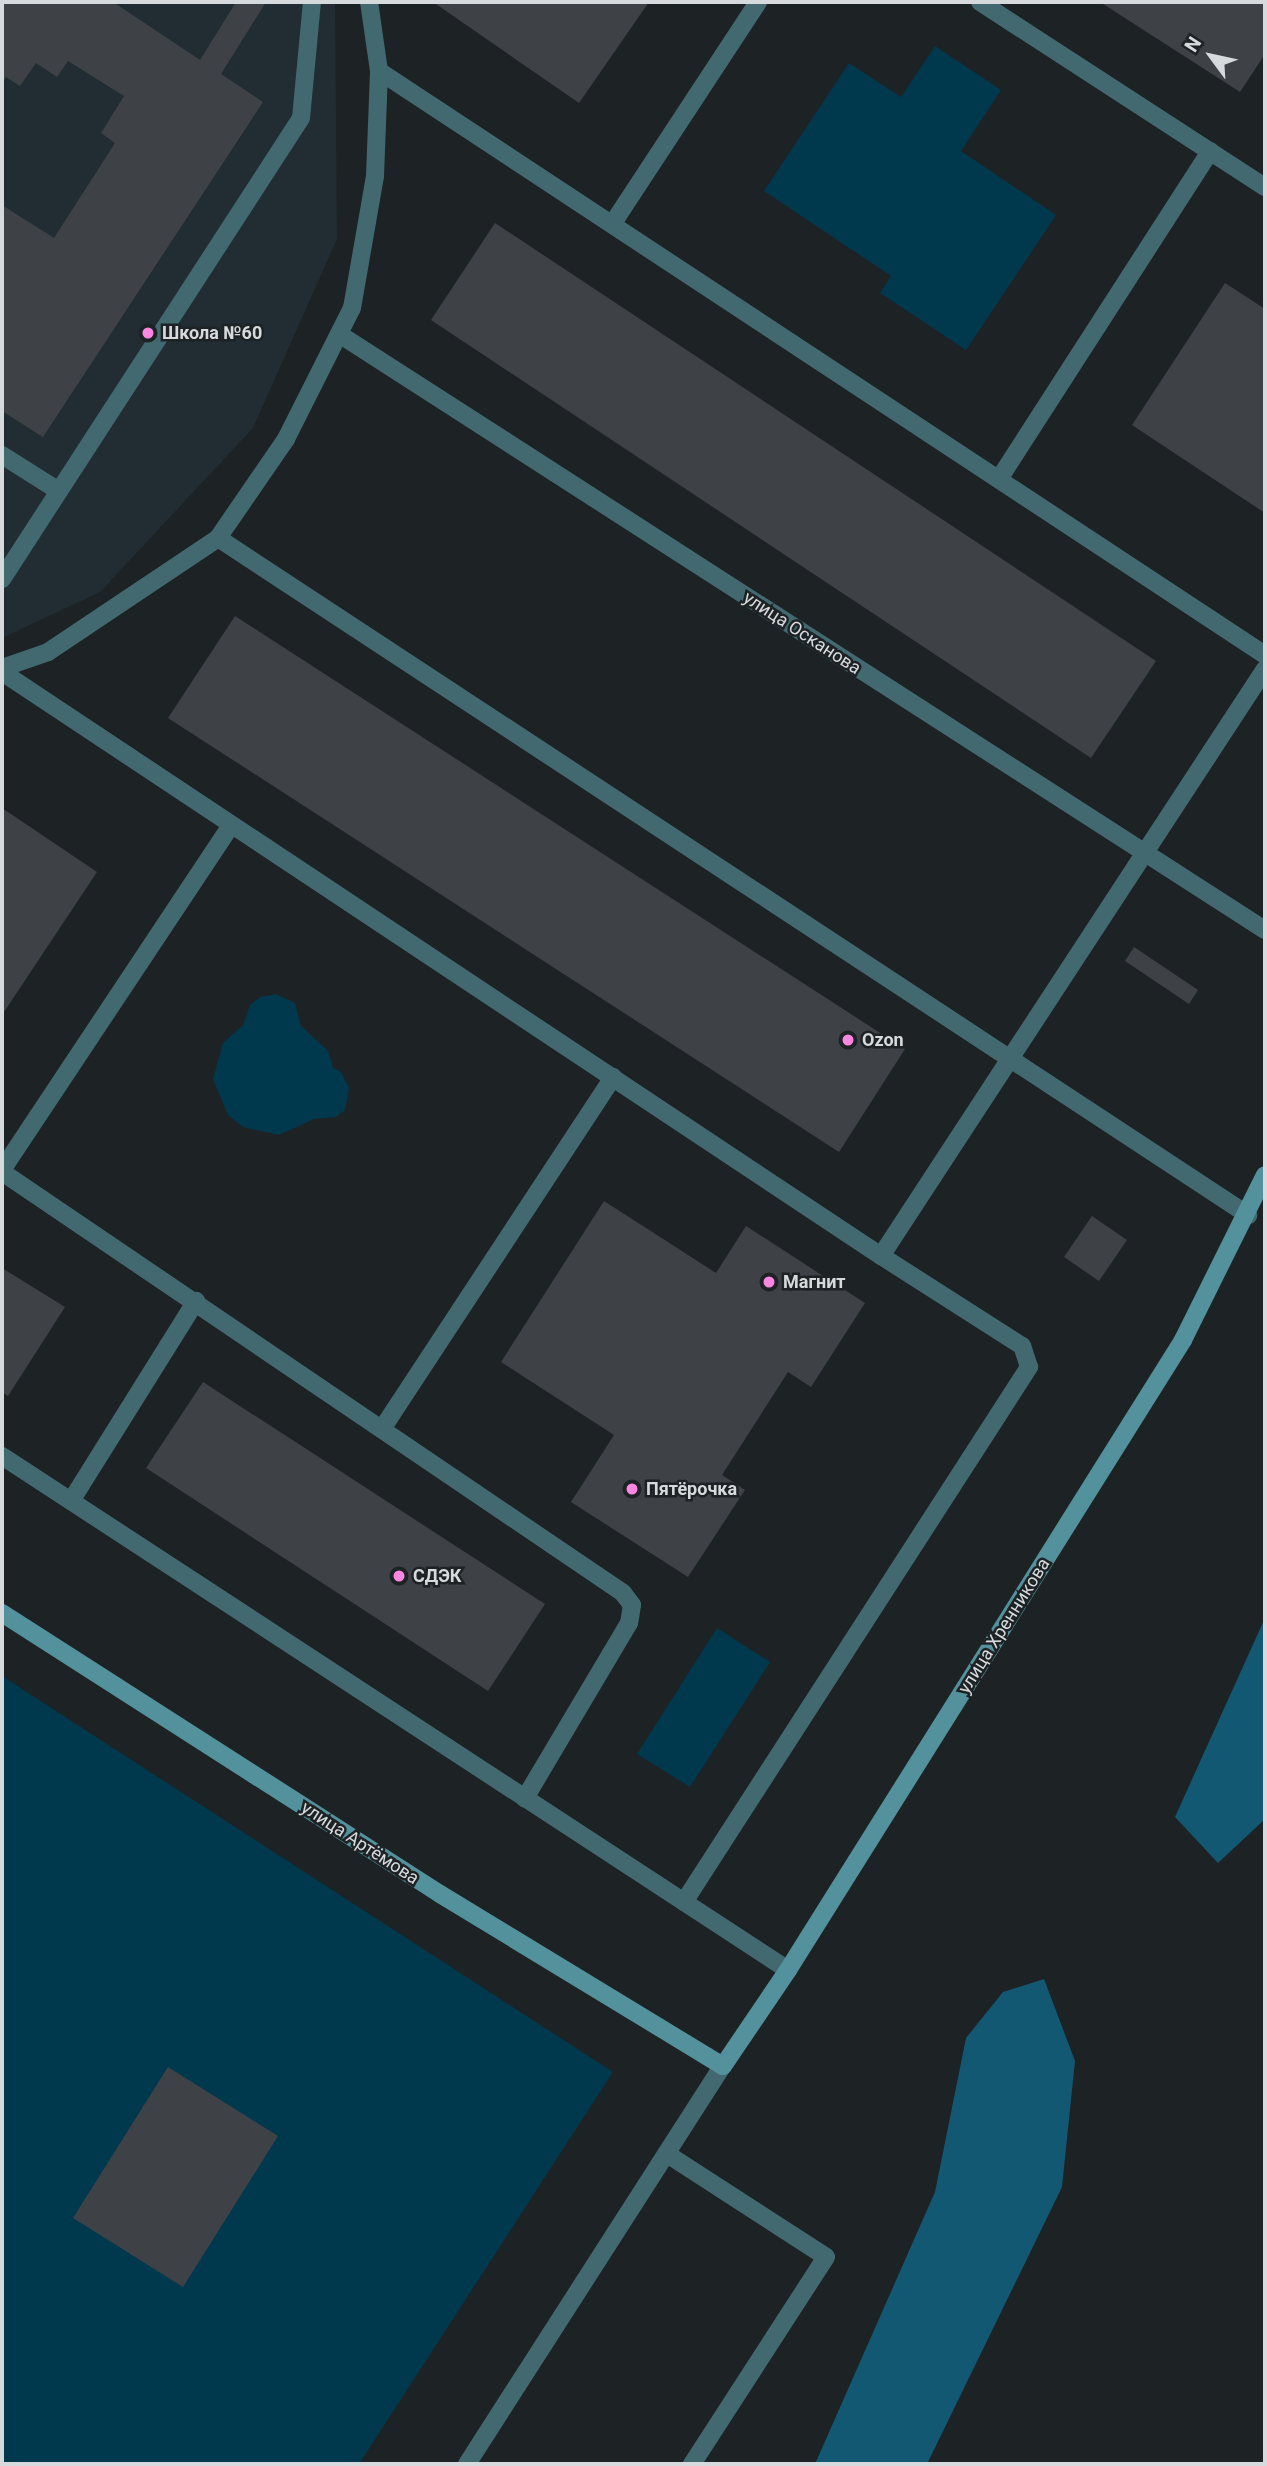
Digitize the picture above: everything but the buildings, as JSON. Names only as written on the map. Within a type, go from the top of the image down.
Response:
[{"type":"street","points":[[2,579],[301,118],[312,2]]},
{"type":"street","points":[[2,670],[48,652],[218,538],[286,439],[352,308],[375,176],[379,71],[369,2]]},
{"type":"street","points":[[612,223],[758,2]]},
{"type":"street","points":[[980,2],[1265,187]]},
{"type":"street","points":[[379,71],[1265,655]]},
{"type":"street","points":[[999,480],[1210,151]]},
{"type":"street","name":"улица Осканова","points":[[340,334],[1143,854],[1265,930]]},
{"type":"street","points":[[2,455],[10,468],[59,491]]},
{"type":"street","points":[[218,538],[1248,1215]]},
{"type":"street","points":[[881,1256],[1013,1059],[1265,669]]},
{"type":"street","points":[[2,670],[881,1256],[1022,1346],[1029,1367],[684,1902]]},
{"type":"street","points":[[231,825],[2,1171],[623,1592],[632,1605],[629,1623],[525,1798]]},
{"type":"street","points":[[382,1429],[613,1077]]},
{"type":"street","name":"улица Хренникова","points":[[723,2066],[788,1970],[1183,1340],[1248,1215],[1265,1175]]},
{"type":"street","points":[[71,1501],[197,1301]]},
{"type":"street","points":[[2,1457],[788,1970]]},
{"type":"street","name":"улица Артёмова","points":[[2,1613],[440,1894],[723,2066]]},
{"type":"street","points":[[467,2464],[723,2066]]},
{"type":"street","points":[[667,2154],[826,2257],[692,2464]]},
{"type":"shaded area","name":"Школа №60","points":[[2,2],[335,2],[337,239],[253,428],[100,592],[2,638]]},
{"type":"shaded area","points":[[935,46],[1001,90],[961,151],[1056,215],[966,350],[880,293],[891,276],[764,191],[849,63],[901,97]]},
{"type":"shaded area","points":[[276,994],[295,1003],[301,1026],[328,1051],[333,1068],[341,1072],[349,1088],[345,1110],[336,1117],[314,1119],[279,1135],[243,1127],[228,1115],[213,1079],[223,1043],[243,1025],[250,1005],[260,997]]},
{"type":"shaded area","points":[[1265,1618],[1265,1819],[1218,1863],[1175,1817]]},
{"type":"shaded area","points":[[717,1628],[770,1662],[690,1787],[637,1754]]},
{"type":"shaded area","points":[[2,1676],[613,2072],[359,2464],[2,2464]]},
{"type":"shaded area","points":[[1044,1979],[1075,2061],[1062,2187],[927,2464],[815,2464],[935,2192],[966,2038],[1003,1992]]},
{"type":"place","name":"Школа №60","points":[[148,333]]},
{"type":"place","name":"Ozon","points":[[848,1040]]},
{"type":"place","name":"Магнит","points":[[769,1282]]},
{"type":"place","name":"Пятёрочка","points":[[632,1489]]},
{"type":"place","name":"СДЭК","points":[[399,1576]]}]
